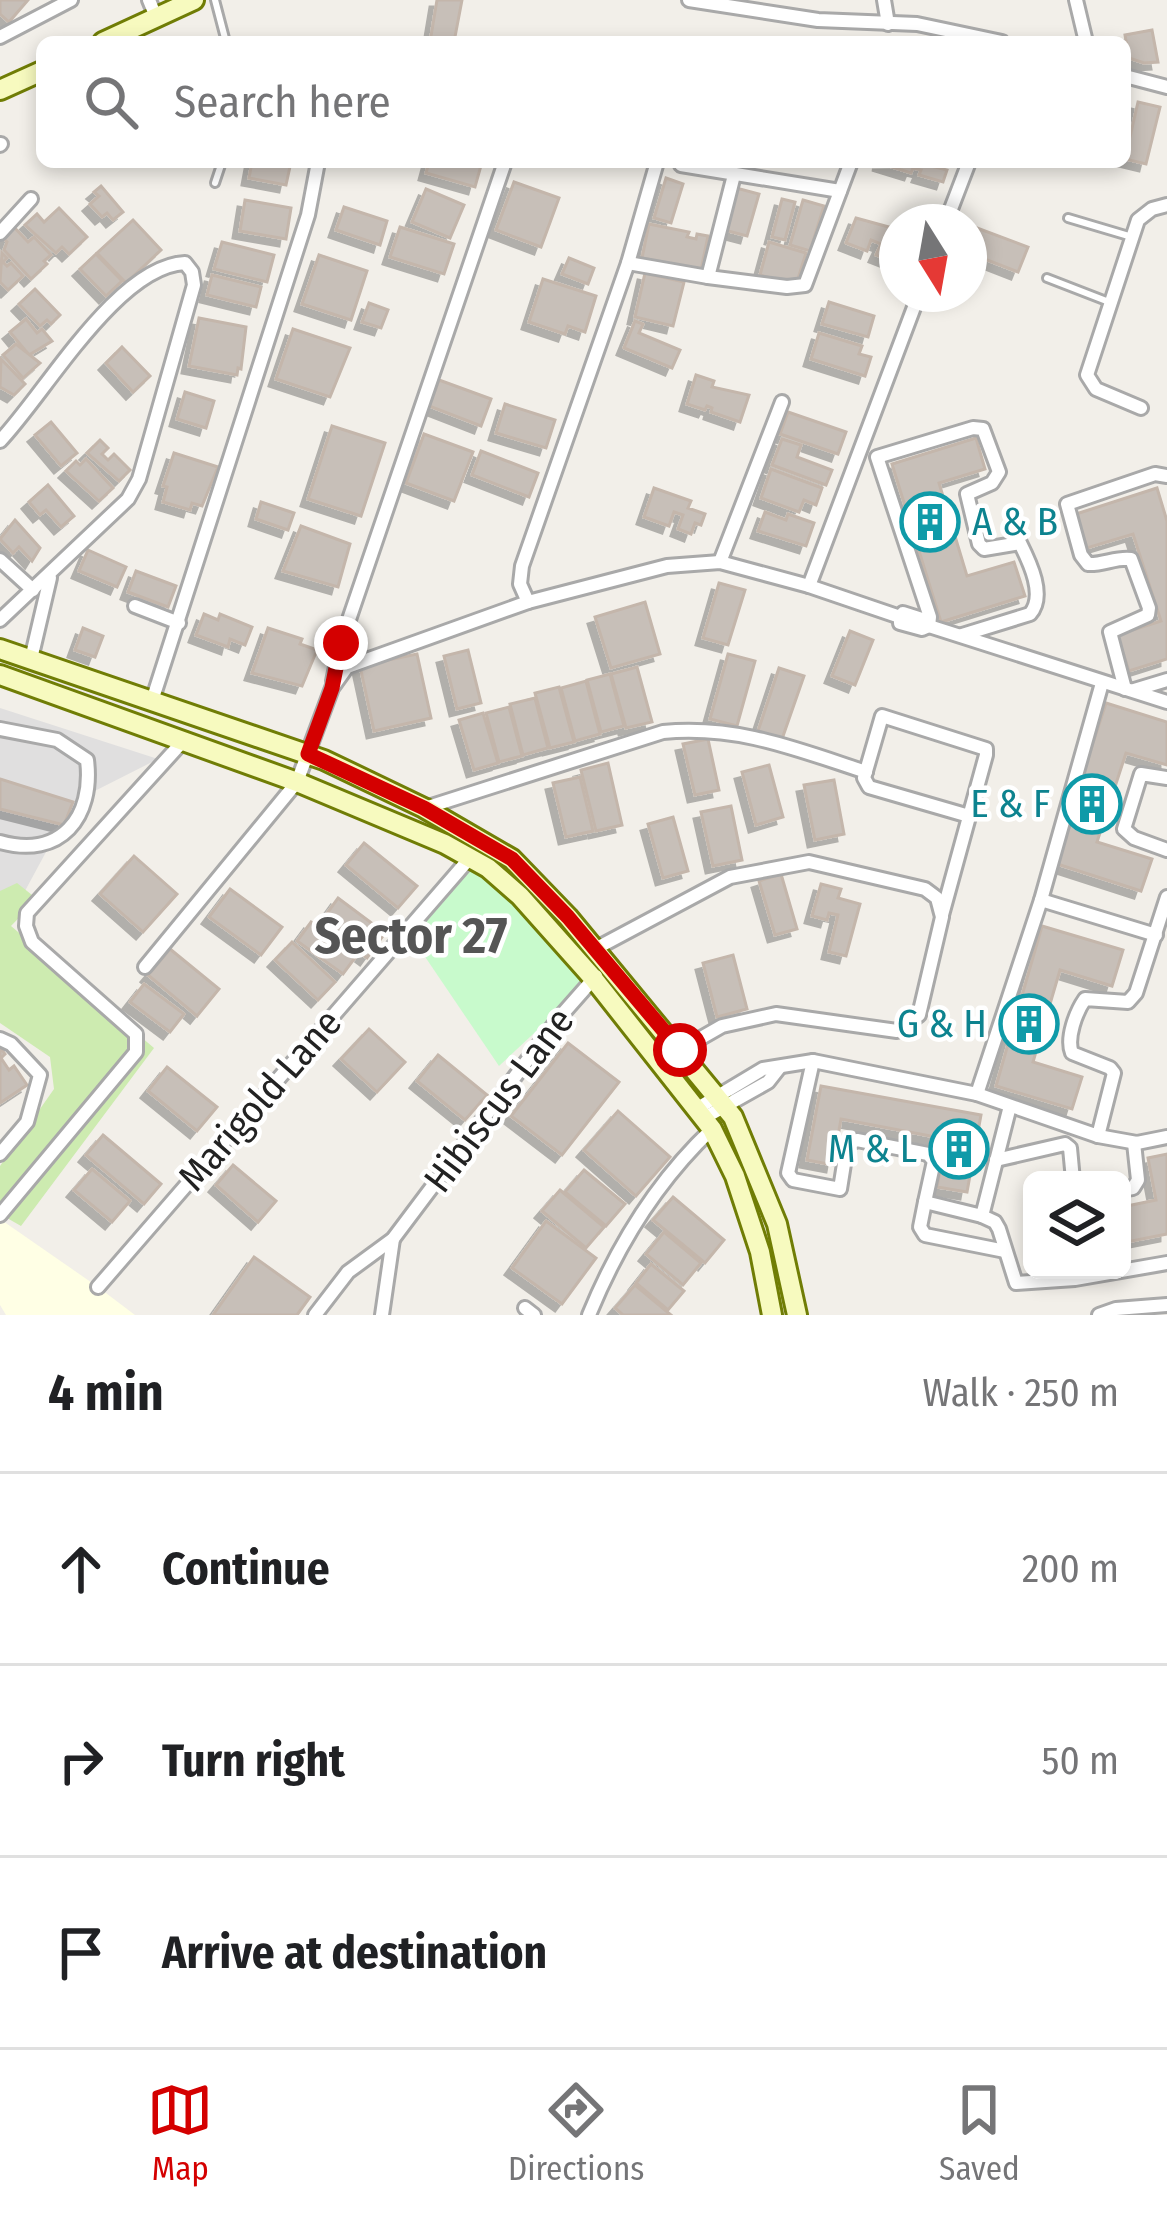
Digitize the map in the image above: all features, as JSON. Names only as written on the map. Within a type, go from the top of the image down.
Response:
[{"type":"street","points":[[0,37],[71,0]]},
{"type":"street","points":[[128,36],[152,9],[194,0]]},
{"type":"street","points":[[693,0],[818,20],[917,24],[974,36]]},
{"type":"street","points":[[884,0],[894,36]]},
{"type":"street","points":[[1076,0],[1085,36]]},
{"type":"street","points":[[0,90],[36,73]]},
{"type":"street","points":[[1131,78],[1167,87]]},
{"type":"street","points":[[152,701],[308,215],[317,168]]},
{"type":"street","points":[[145,968],[297,782],[504,168]]},
{"type":"street","points":[[528,602],[520,584],[522,566],[628,263],[655,168]]},
{"type":"street","points":[[697,168],[840,191]]},
{"type":"street","points":[[628,263],[708,278],[787,287],[805,284],[848,168]]},
{"type":"street","points":[[953,204],[967,168]]},
{"type":"street","points":[[708,278],[734,175]]},
{"type":"street","points":[[0,233],[31,199]]},
{"type":"street","points":[[1142,408],[1089,383],[1087,375],[1138,220],[1152,208],[1167,205]]},
{"type":"street","points":[[0,441],[32,407],[105,307],[171,264],[184,263],[194,284],[139,479],[114,515],[0,620]]},
{"type":"street","points":[[809,586],[912,312]]},
{"type":"street","points":[[720,562],[782,402]]},
{"type":"street","points":[[929,626],[930,617],[877,458],[973,428],[983,429],[999,472],[992,483],[967,494],[979,544],[984,549],[1020,543],[1039,597],[1030,614],[961,635]]},
{"type":"street","points":[[1128,690],[1109,632],[1142,619],[1149,608],[1131,560],[1088,564],[1081,555],[1067,504],[1155,474],[1167,476]]},
{"type":"street","points":[[0,560],[34,590]]},
{"type":"street","points":[[332,688],[347,667],[368,657],[528,602],[667,566],[720,562],[900,616],[900,623],[961,635],[1167,703]]},
{"type":"street","points":[[31,659],[50,577]]},
{"type":"street","points":[[135,606],[179,622]]},
{"type":"street","points":[[0,650],[308,754],[424,808],[512,859],[722,1101],[753,1159],[777,1224],[797,1315]]},
{"type":"street","points":[[0,675],[297,782],[445,844],[488,868],[599,964],[704,1119],[735,1176],[760,1252],[772,1315]]},
{"type":"street","points":[[1128,690],[1167,680]]},
{"type":"street","points":[[977,1094],[1040,900],[1102,683]]},
{"type":"street","points":[[680,1050],[722,1026],[776,1014],[897,1031],[919,1015],[942,916],[969,816],[986,748],[885,715],[880,718],[866,772],[868,788],[969,816]]},
{"type":"street","points":[[424,808],[663,732],[704,728],[742,733],[866,772]]},
{"type":"street","points":[[0,729],[58,740],[87,760],[90,787],[85,808],[67,833],[38,845],[0,842]]},
{"type":"street","points":[[0,1215],[136,1052],[138,1043],[136,1034],[32,941],[27,914],[186,739]]},
{"type":"street","points":[[1167,778],[1141,774],[1124,819],[1124,829],[1134,838],[1167,850]]},
{"type":"street","name":"Marigold Lane","points":[[98,1287],[469,859]]},
{"type":"street","points":[[599,964],[730,877],[809,862],[925,889],[937,898],[942,916]]},
{"type":"street","points":[[1098,1136],[1114,1073],[1111,1067],[1072,1053],[1069,1045],[1079,1007],[1084,999],[1128,1002],[1136,993],[1167,896]]},
{"type":"street","points":[[1040,900],[1156,935]]},
{"type":"street","name":"Hibiscus Lane","points":[[315,1315],[349,1272],[394,1239],[599,964]]},
{"type":"street","points":[[0,1039],[11,1044],[40,1075],[27,1122],[0,1154]]},
{"type":"street","points":[[813,1061],[789,1178],[839,1189],[847,1145],[857,1140],[933,1156],[920,1227],[925,1235],[1005,1251]]},
{"type":"street","points":[[589,1315],[630,1230],[704,1119],[763,1069],[813,1061],[977,1094],[1098,1136],[1134,1143],[1167,1138]]},
{"type":"street","points":[[982,1216],[1010,1106]]},
{"type":"street","points":[[1131,1188],[1138,1180],[1134,1143]]},
{"type":"street","points":[[996,1160],[1065,1144],[1070,1148],[1072,1171]]},
{"type":"street","points":[[925,1202],[995,1222],[1016,1283],[1167,1263]]},
{"type":"street","name":"Hibiscus Lane","points":[[382,1315],[394,1239]]},
{"type":"street","points":[[1099,1315],[1167,1305]]},
{"type":"lane","points":[[215,0],[224,36]]},
{"type":"lane","points":[[215,183],[220,168]]},
{"type":"lane","points":[[1069,218],[1132,237]]},
{"type":"lane","points":[[1047,278],[1109,302]]},
{"type":"shaded area","points":[[0,708],[158,759],[73,802],[19,902],[0,906]]},
{"type":"shaded area","points":[[0,1219],[135,1315],[6,1315],[0,1305]]},
{"type":"green space","points":[[469,859],[593,978],[499,1066],[411,936]]},
{"type":"green space","points":[[17,883],[37,899],[11,926],[154,1048],[21,1226],[0,1214],[0,1166],[54,1089],[50,1057],[0,1023],[0,891]]},
{"type":"building","points":[[0,0],[28,0],[9,22],[0,14]]},
{"type":"building","points":[[437,0],[462,0],[455,36],[431,36]]},
{"type":"building","points":[[1152,30],[1158,62],[1131,59],[1131,36],[1125,35]]},
{"type":"building","points":[[1138,102],[1160,107],[1146,164],[1131,160]]},
{"type":"building","points":[[251,168],[290,168],[286,185],[249,178]]},
{"type":"building","points":[[427,168],[480,168],[475,187],[426,173]]},
{"type":"building","points":[[913,168],[947,170],[943,182],[919,175],[921,170]]},
{"type":"building","points":[[666,178],[683,184],[671,223],[654,218]]},
{"type":"building","points":[[514,182],[559,198],[541,247],[496,230]]},
{"type":"building","points":[[101,186],[123,212],[113,220],[107,213],[102,217],[90,204]]},
{"type":"building","points":[[736,188],[759,194],[747,236],[724,230]]},
{"type":"building","points":[[426,189],[464,205],[450,238],[412,222]]},
{"type":"building","points":[[782,199],[795,202],[785,240],[772,237]]},
{"type":"building","points":[[245,200],[291,208],[286,239],[240,231]]},
{"type":"building","points":[[803,200],[824,206],[810,251],[790,245]]},
{"type":"building","points":[[344,207],[387,221],[380,245],[336,230]]},
{"type":"building","points":[[59,208],[87,237],[69,254],[62,247],[56,253],[25,225],[37,214],[44,222]]},
{"type":"building","points":[[856,218],[879,224],[879,243],[871,240],[867,251],[846,243]]},
{"type":"building","points":[[133,220],[161,250],[126,283],[97,253]]},
{"type":"building","points":[[649,224],[689,232],[687,237],[696,239],[697,234],[708,236],[701,270],[642,258]]},
{"type":"building","points":[[12,225],[28,242],[34,237],[51,255],[31,279],[4,250],[7,242],[1,236]]},
{"type":"building","points":[[400,227],[454,244],[444,274],[390,257]]},
{"type":"building","points":[[987,232],[1028,247],[1018,272],[987,260]]},
{"type":"building","points":[[222,242],[274,255],[267,282],[214,269]]},
{"type":"building","points":[[769,242],[806,253],[796,285],[760,275]]},
{"type":"building","points":[[2,253],[7,258],[3,262],[11,263],[23,276],[8,290],[0,282]]},
{"type":"building","points":[[96,254],[122,281],[106,296],[80,269]]},
{"type":"building","points":[[319,255],[367,271],[351,320],[302,304]]},
{"type":"building","points":[[569,258],[594,268],[588,284],[562,274]]},
{"type":"building","points":[[645,273],[684,282],[673,326],[635,317]]},
{"type":"building","points":[[212,275],[261,287],[256,307],[207,295]]},
{"type":"building","points":[[543,279],[596,296],[585,332],[568,326],[565,334],[529,322]]},
{"type":"building","points":[[35,289],[60,315],[51,324],[47,320],[40,326],[19,304]]},
{"type":"building","points":[[829,302],[874,316],[868,337],[822,324]]},
{"type":"building","points":[[369,303],[388,310],[381,328],[362,322]]},
{"type":"building","points":[[199,318],[246,327],[237,375],[189,366]]},
{"type":"building","points":[[26,319],[52,341],[29,355],[10,332]]},
{"type":"building","points":[[635,321],[643,324],[639,333],[680,350],[672,368],[624,348]]},
{"type":"building","points":[[293,329],[350,348],[330,397],[276,379]]},
{"type":"building","points":[[819,333],[862,346],[859,354],[871,357],[865,376],[811,359]]},
{"type":"building","points":[[16,344],[40,363],[23,378],[3,355]]},
{"type":"building","points":[[122,347],[150,376],[133,392],[106,363]]},
{"type":"building","points":[[1,359],[25,384],[14,395],[0,387]]},
{"type":"building","points":[[696,375],[714,381],[712,387],[749,395],[740,422],[711,412],[707,406],[705,410],[687,404]]},
{"type":"building","points":[[439,380],[491,399],[481,426],[429,406]]},
{"type":"building","points":[[185,392],[214,401],[206,428],[177,419]]},
{"type":"building","points":[[505,404],[555,420],[546,448],[496,433]]},
{"type":"building","points":[[788,412],[846,432],[838,454],[780,434]]},
{"type":"building","points":[[51,422],[77,453],[61,466],[35,435]]},
{"type":"building","points":[[332,426],[385,443],[361,516],[308,499]]},
{"type":"building","points":[[424,434],[473,452],[454,501],[406,483]]},
{"type":"building","name":"A & B","points":[[976,438],[985,469],[939,483],[967,576],[1014,562],[1025,596],[941,622],[892,464]]},
{"type":"building","points":[[782,439],[801,445],[797,457],[832,470],[826,485],[772,465]]},
{"type":"building","points":[[100,440],[108,448],[102,454],[108,460],[114,454],[130,470],[119,481],[87,453]]},
{"type":"building","points":[[481,451],[538,473],[529,497],[472,475]]},
{"type":"building","points":[[174,453],[218,467],[202,506],[192,503],[190,510],[163,502]]},
{"type":"building","points":[[86,459],[113,488],[99,501],[66,471]]},
{"type":"building","points":[[771,469],[822,488],[816,505],[804,500],[799,512],[761,498]]},
{"type":"building","points":[[48,485],[74,516],[61,527],[46,510],[40,515],[29,502]]},
{"type":"building","points":[[654,488],[691,501],[688,508],[705,514],[701,525],[695,523],[691,534],[678,529],[683,515],[674,512],[669,526],[644,517]]},
{"type":"building","points":[[1157,488],[1167,521],[1167,659],[1129,671],[1117,635],[1161,621],[1133,534],[1087,548],[1076,514]]},
{"type":"building","points":[[261,502],[294,513],[288,530],[256,519]]},
{"type":"building","points":[[765,512],[814,523],[806,546],[758,531]]},
{"type":"building","points":[[15,520],[40,548],[32,561],[19,547],[13,553],[0,539]]},
{"type":"building","points":[[301,526],[350,544],[338,587],[283,571]]},
{"type":"building","points":[[88,550],[126,567],[117,587],[79,571]]},
{"type":"building","points":[[136,571],[176,586],[168,607],[128,592]]},
{"type":"building","points":[[719,583],[745,590],[728,645],[703,638]]},
{"type":"building","points":[[645,602],[660,654],[611,668],[595,617]]},
{"type":"building","points":[[204,614],[218,620],[220,614],[252,627],[245,645],[230,639],[228,647],[196,635]]},
{"type":"building","points":[[83,628],[103,636],[95,657],[75,650]]},
{"type":"building","points":[[268,628],[302,639],[300,644],[317,650],[302,686],[252,673]]},
{"type":"building","points":[[850,631],[873,640],[855,685],[832,676]]},
{"type":"building","points":[[468,650],[481,703],[457,709],[444,656]]},
{"type":"building","points":[[417,654],[431,718],[374,731],[360,666]]},
{"type":"building","points":[[728,654],[755,661],[737,726],[710,719]]},
{"type":"building","points":[[637,667],[652,722],[626,728],[611,674]]},
{"type":"building","points":[[779,668],[804,676],[782,739],[758,731]]},
{"type":"building","points":[[610,674],[624,726],[601,732],[587,680]]},
{"type":"building","points":[[586,681],[600,734],[575,741],[561,688]]},
{"type":"building","points":[[559,687],[574,742],[550,748],[535,693]]},
{"type":"building","points":[[535,698],[548,748],[523,755],[510,704]]},
{"type":"building","name":"E & F","points":[[1106,703],[1167,722],[1167,765],[1126,753],[1097,842],[1152,859],[1141,891],[1054,863]]},
{"type":"building","points":[[509,707],[522,756],[499,762],[486,713]]},
{"type":"building","points":[[483,713],[498,763],[474,770],[459,720]]},
{"type":"building","points":[[708,739],[719,790],[695,795],[683,744]]},
{"type":"building","points":[[608,763],[622,825],[596,831],[581,770]]},
{"type":"building","points":[[769,765],[783,817],[756,825],[742,772]]},
{"type":"building","points":[[580,777],[593,831],[566,837],[553,783]]},
{"type":"building","points":[[0,779],[73,802],[64,825],[0,809]]},
{"type":"building","points":[[834,780],[844,834],[815,840],[804,785]]},
{"type":"building","points":[[731,806],[742,860],[713,866],[701,812]]},
{"type":"building","points":[[673,817],[688,871],[663,878],[648,824]]},
{"type":"building","points":[[364,843],[417,886],[398,908],[346,865]]},
{"type":"building","points":[[134,856],[177,894],[143,932],[100,894]]},
{"type":"building","points":[[781,874],[797,929],[775,935],[759,881]]},
{"type":"building","points":[[821,884],[841,889],[838,898],[860,904],[846,956],[829,952],[838,915],[829,913],[827,920],[812,916]]},
{"type":"building","points":[[230,889],[282,927],[261,955],[209,917]]},
{"type":"building","points":[[338,898],[385,933],[367,958],[320,923]]},
{"type":"building","points":[[311,922],[357,955],[343,974],[297,941]]},
{"type":"building","name":"G & H","points":[[1042,926],[1123,950],[1112,986],[1060,970],[1033,1062],[1082,1077],[1072,1109],[996,1086]]},
{"type":"building","points":[[292,942],[335,982],[318,1000],[275,960]]},
{"type":"building","points":[[170,949],[219,989],[197,1016],[148,975]]},
{"type":"building","points":[[733,955],[747,1009],[717,1017],[703,963]]},
{"type":"building","points":[[144,984],[184,1014],[170,1032],[130,1002]]},
{"type":"building","points":[[369,1029],[405,1062],[377,1092],[341,1059]]},
{"type":"building","points":[[568,1043],[619,1082],[562,1155],[511,1116]]},
{"type":"building","points":[[0,1047],[9,1070],[14,1066],[27,1085],[0,1103]]},
{"type":"building","points":[[438,1055],[487,1095],[465,1120],[417,1081]]},
{"type":"building","points":[[167,1067],[217,1107],[197,1131],[148,1091]]},
{"type":"building","name":"M & L","points":[[821,1086],[981,1115],[967,1192],[937,1187],[946,1139],[841,1119],[833,1165],[807,1160]]},
{"type":"building","points":[[618,1111],[670,1157],[636,1196],[584,1150]]},
{"type":"building","points":[[103,1135],[161,1184],[144,1204],[86,1155]]},
{"type":"building","points":[[1167,1154],[1167,1234],[1131,1241],[1131,1205],[1156,1200],[1148,1158]]},
{"type":"building","points":[[233,1165],[276,1201],[258,1222],[216,1185]]},
{"type":"building","points":[[92,1169],[130,1201],[112,1222],[74,1190]]},
{"type":"building","points":[[584,1170],[625,1204],[606,1226],[565,1192]]},
{"type":"building","points":[[560,1190],[604,1227],[586,1248],[542,1211]]},
{"type":"building","points":[[673,1197],[724,1240],[705,1263],[653,1220]]},
{"type":"building","points":[[546,1221],[596,1258],[562,1304],[512,1268]]},
{"type":"building","points":[[664,1232],[701,1263],[683,1285],[646,1254]]},
{"type":"building","points":[[254,1257],[310,1297],[297,1315],[213,1315]]},
{"type":"building","points":[[651,1264],[684,1291],[668,1310],[636,1283]]},
{"type":"building","points":[[635,1285],[671,1315],[623,1315],[615,1308]]},
{"type":"place","name":"A & B","points":[[930,522]]},
{"type":"place","name":"E & F","points":[[1092,804]]},
{"type":"place","name":"G & H","points":[[1029,1024]]},
{"type":"place","name":"M & L","points":[[959,1149]]},
{"type":"district","name":"Sector 27","points":[[411,936]]},
{"type":"route","points":[[341,643],[332,688],[308,754],[424,808],[512,859],[568,917],[680,1050]]}]
